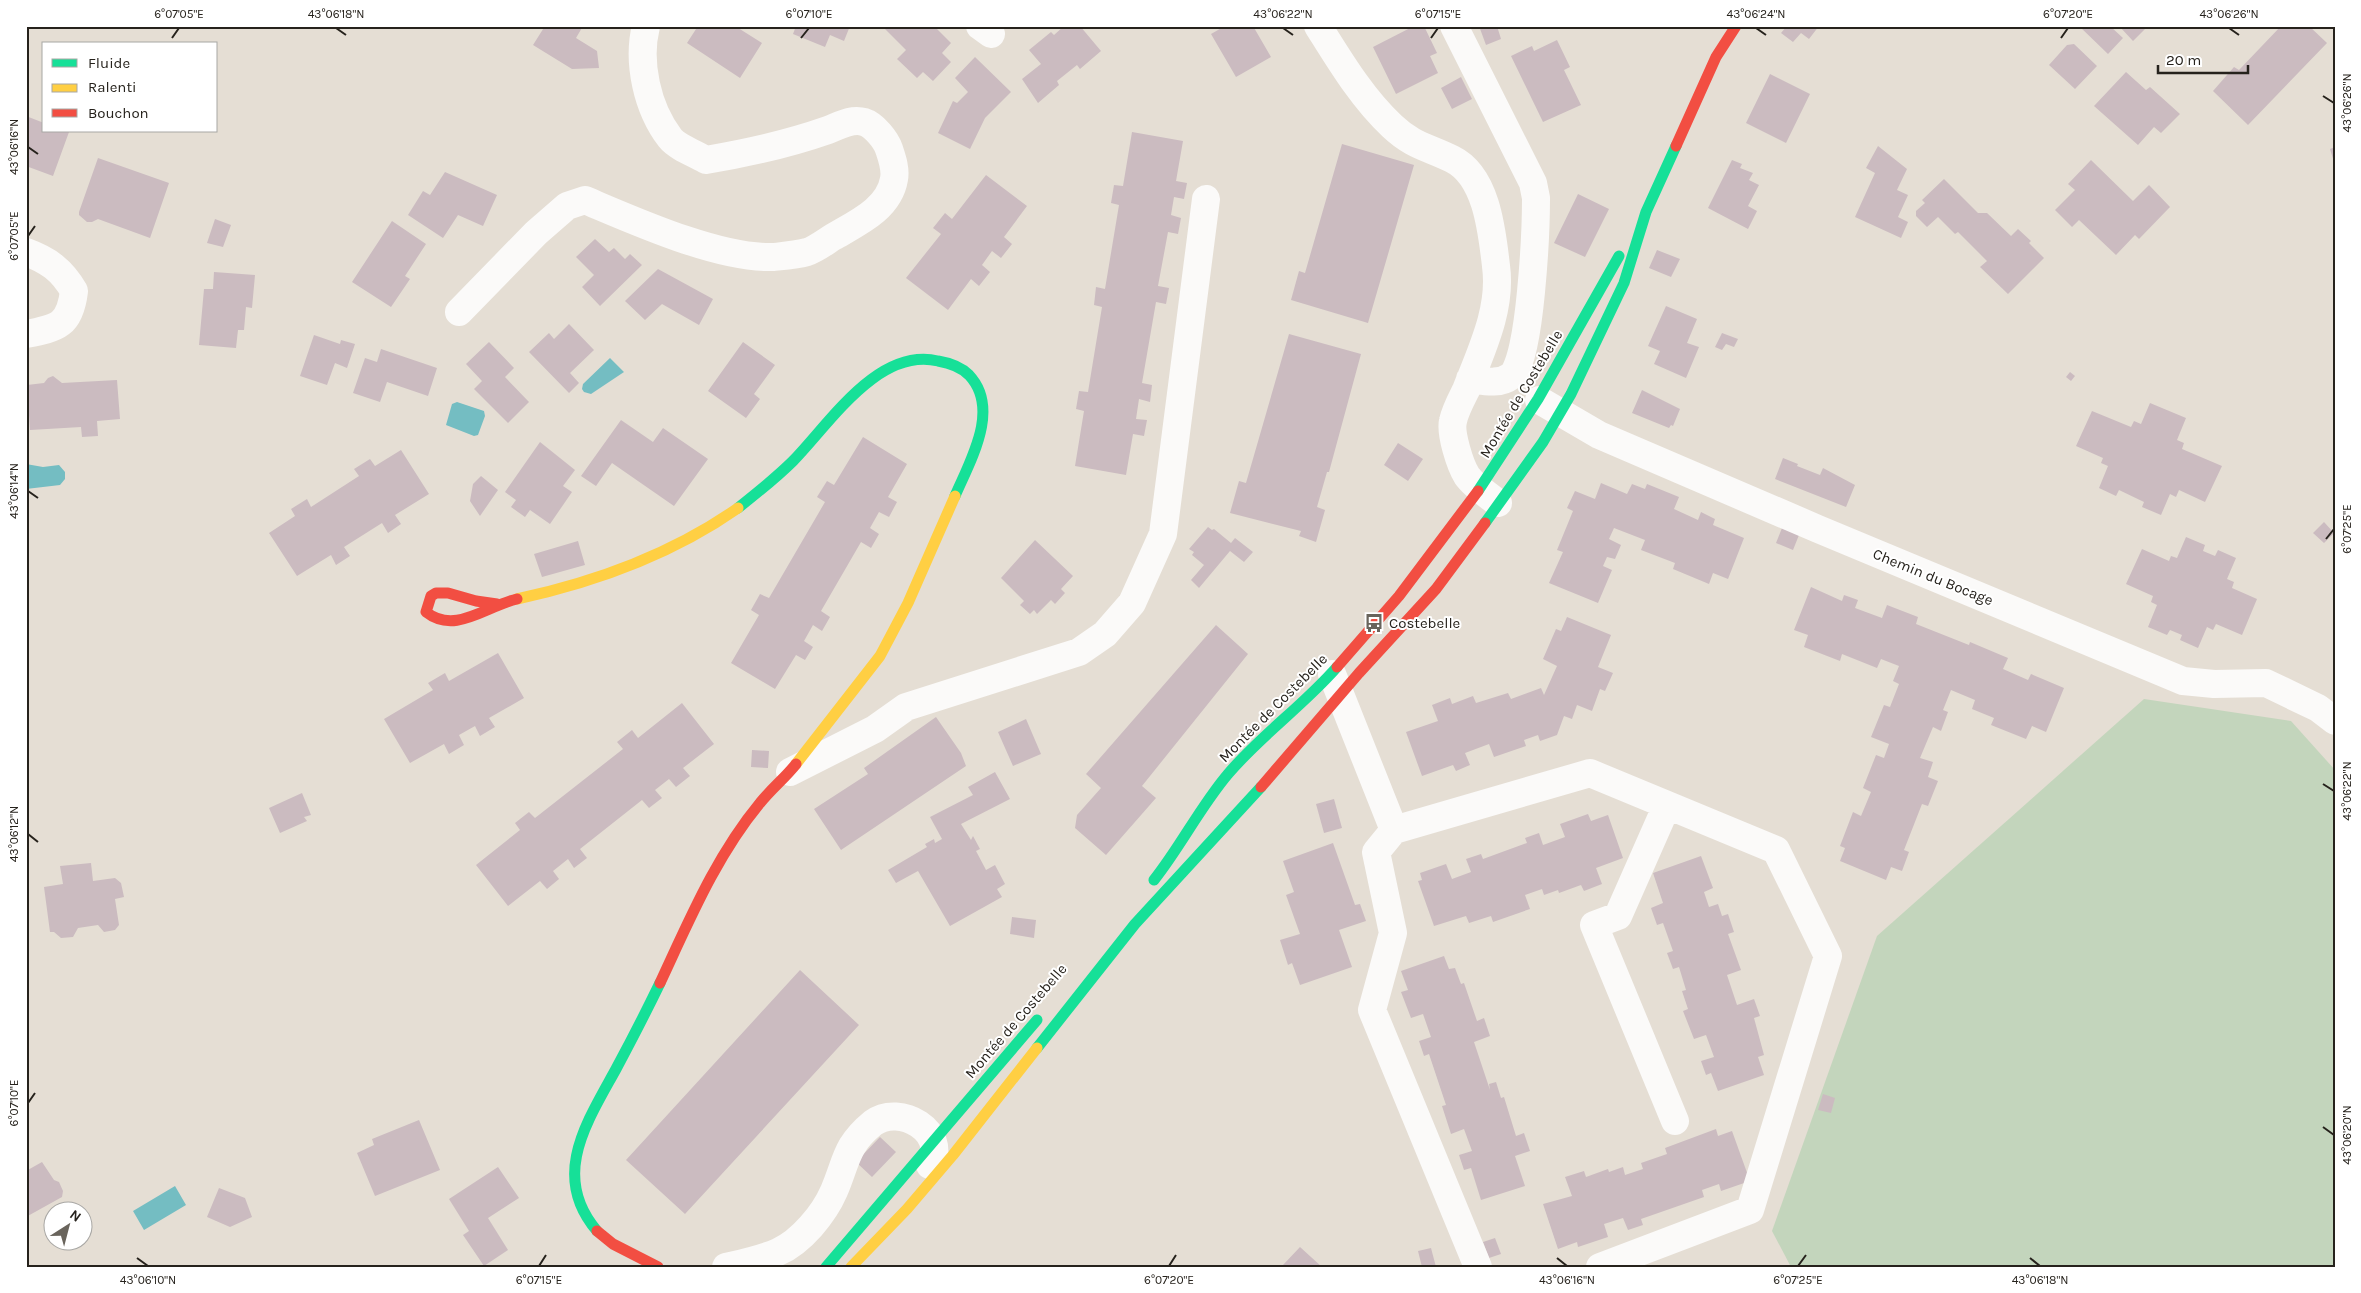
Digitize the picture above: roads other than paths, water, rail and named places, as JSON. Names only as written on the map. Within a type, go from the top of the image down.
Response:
[{"type":"main road","name":"Montée de Costebelle","points":[[1716,57],[1724,26]]},
{"type":"main road","name":"Montée de Costebelle","points":[[1147,890],[1200,810],[1229,773],[1256,744],[1336,683],[1436,588],[1490,496],[1549,406],[1597,342],[1624,283],[1646,212],[1716,57],[1736,26]]},
{"type":"main road","name":"Montée de Costebelle","points":[[851,1267],[907,1209],[954,1155],[1135,924],[1275,771],[1399,596],[1458,522],[1490,496],[1543,442],[1549,406],[1609,271],[1646,212]]},
{"type":"main road","points":[[497,604],[444,591],[432,596],[426,603],[426,612],[434,620],[442,622],[477,614],[497,604],[562,589],[626,568],[694,536],[758,493],[779,474],[866,384],[882,371],[915,358],[948,362],[967,371],[976,385],[982,400],[983,420],[979,440],[908,603],[880,656],[790,772],[760,803],[725,853],[697,903],[643,1019],[585,1126],[578,1144],[574,1163],[575,1184],[582,1215],[597,1233],[615,1247],[658,1267]]},
{"type":"main road","name":"Montée de Costebelle","points":[[826,1267],[1044,1012]]},
{"type":"street","points":[[459,312],[536,233],[567,206],[585,200],[702,244],[737,254],[773,257],[808,252],[871,214],[886,198],[894,179],[894,162],[888,144],[878,132],[865,122],[846,122],[830,130],[765,150],[706,160],[671,139],[654,111],[642,65],[646,26]]},
{"type":"street","points":[[1318,26],[1344,68],[1392,126],[1411,142],[1452,159],[1467,170],[1480,190],[1497,268],[1496,306],[1452,423],[1462,466],[1468,477],[1490,496]]},
{"type":"street","points":[[1454,26],[1533,183],[1536,198],[1528,322],[1518,367],[1512,375],[1504,380],[1492,382],[1470,378]]},
{"type":"street","points":[[790,772],[875,729],[906,707],[1079,652],[1105,634],[1132,603],[1163,534],[1206,199]]},
{"type":"street","points":[[26,252],[44,258],[59,269],[74,291],[69,316],[59,326],[26,334]]},
{"type":"street","name":"Chemin du Bocage","points":[[1549,406],[1600,435],[1768,508],[2183,681],[2214,684],[2266,682],[2318,708],[2335,721]]},
{"type":"street","points":[[1336,683],[1394,830]]},
{"type":"street","points":[[1478,1267],[1372,1010],[1393,933],[1376,852],[1394,830],[1590,773],[1776,850],[1828,956],[1750,1210],[1600,1267]]},
{"type":"street","points":[[1667,805],[1618,916],[1594,925],[1675,1121]]},
{"type":"street","points":[[726,1267],[778,1252],[805,1230],[824,1208],[834,1190],[848,1152],[858,1137],[876,1122],[891,1117],[908,1118],[923,1126],[933,1140],[932,1160],[928,1168],[886,1218],[875,1241]]},
{"type":"water","points":[[610,358],[624,372],[591,394],[584,392],[582,389],[583,384]]},
{"type":"water","points":[[457,402],[484,411],[485,416],[478,435],[474,436],[446,425],[452,404]]},
{"type":"water","points":[[26,464],[43,467],[59,465],[65,472],[65,479],[60,485],[26,489]]},
{"type":"water","points":[[175,1186],[186,1205],[144,1230],[133,1211]]},
{"type":"place","name":"Costebelle","points":[[1374,623]]}]
